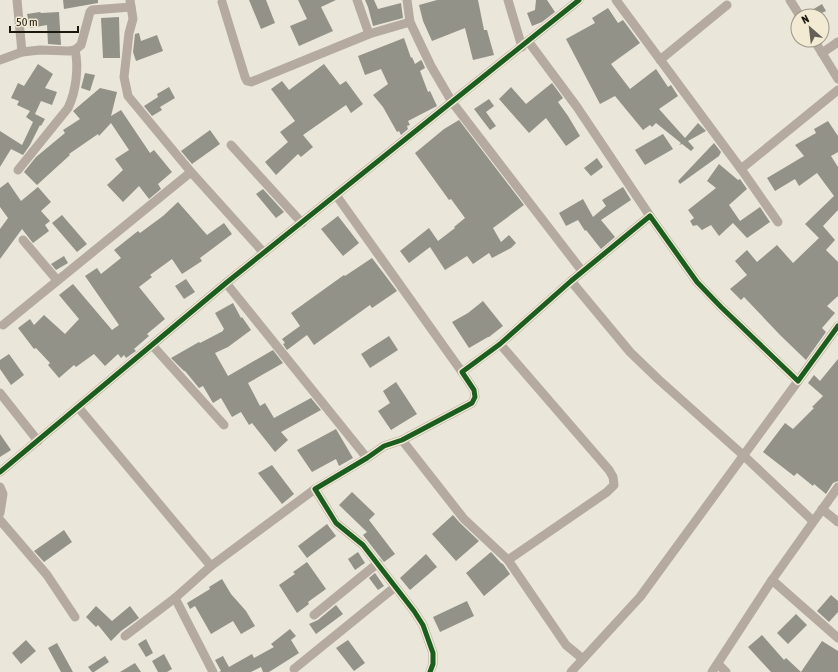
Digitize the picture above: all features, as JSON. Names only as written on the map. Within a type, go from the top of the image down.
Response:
[{"type":"street","points":[[17,0],[22,52]]},
{"type":"street","points":[[357,0],[369,34]]},
{"type":"street","points":[[407,0],[410,22],[431,66],[452,102],[582,271]]},
{"type":"street","points":[[508,0],[525,44],[578,107],[650,216],[697,282],[798,381]]},
{"type":"street","points":[[0,472],[226,283],[579,0]]},
{"type":"street","points":[[616,0],[741,169],[778,222]]},
{"type":"street","points":[[222,2],[245,77],[247,81],[251,82],[369,34],[410,22]]},
{"type":"street","points":[[0,60],[22,52],[40,50],[75,50],[80,45],[90,12],[92,10],[130,3],[133,19],[129,33],[124,77],[128,96],[191,172],[264,253]]},
{"type":"street","points":[[660,60],[727,5]]},
{"type":"street","points":[[822,53],[838,42]]},
{"type":"street","points":[[819,48],[838,79]]},
{"type":"street","points":[[18,170],[68,108],[71,102],[78,67],[75,50]]},
{"type":"street","points":[[741,169],[838,90]]},
{"type":"street","points":[[232,145],[302,223]]},
{"type":"street","points":[[2,325],[191,172]]},
{"type":"street","points":[[125,636],[175,598],[211,566],[315,489],[384,446],[402,440],[472,403],[475,397],[474,390],[462,372],[336,195]]},
{"type":"street","points":[[462,372],[500,344],[570,281],[650,216]]},
{"type":"street","points":[[23,240],[57,280]]},
{"type":"street","points":[[570,281],[630,352],[813,521]]},
{"type":"street","points":[[226,283],[367,458]]},
{"type":"street","points":[[571,672],[640,597],[838,326]]},
{"type":"street","points":[[152,344],[224,425]]},
{"type":"street","points":[[500,344],[609,470],[613,477],[614,485],[607,492],[508,560]]},
{"type":"street","points":[[0,393],[38,440]]},
{"type":"street","points":[[78,407],[211,566]]},
{"type":"street","points":[[402,440],[464,519],[508,560],[566,645],[583,659]]},
{"type":"street","points":[[0,487],[3,494],[0,513]]},
{"type":"street","points":[[726,672],[715,668],[772,580],[838,487]]},
{"type":"street","points":[[315,489],[336,523],[363,545],[423,625],[433,653],[433,664],[430,672]]},
{"type":"street","points":[[822,510],[838,522]]},
{"type":"street","points":[[0,520],[47,575],[75,617]]},
{"type":"street","points":[[314,615],[378,563]]},
{"type":"street","points":[[772,580],[838,638]]},
{"type":"street","points":[[294,668],[395,587]]},
{"type":"street","points":[[175,598],[213,672]]},
{"type":"building","points":[[63,0],[98,0],[98,3],[64,9]]},
{"type":"building","points":[[249,0],[266,0],[275,23],[261,29]]},
{"type":"building","points":[[298,0],[336,0],[321,7],[333,31],[299,46],[290,26],[307,19]]},
{"type":"building","points":[[365,0],[374,0],[378,9],[401,3],[403,18],[373,26]]},
{"type":"building","points":[[437,0],[478,0],[484,30],[487,30],[494,55],[473,60],[465,28],[432,41],[423,21],[419,5]]},
{"type":"building","points":[[536,0],[547,0],[555,12],[542,22],[532,26],[527,13],[535,10]]},
{"type":"building","points":[[822,4],[824,8],[815,8]]},
{"type":"building","points":[[608,8],[618,23],[623,20],[640,43],[611,64],[630,89],[656,69],[668,87],[671,85],[678,96],[659,109],[685,138],[698,123],[706,131],[688,141],[694,148],[691,151],[682,144],[679,145],[681,143],[656,123],[652,127],[650,125],[643,130],[615,96],[600,104],[566,39],[595,23],[592,18]]},
{"type":"building","points":[[59,12],[61,45],[48,44],[47,25],[30,28],[27,14]]},
{"type":"building","points":[[119,17],[120,58],[103,58],[101,18]]},
{"type":"building","points":[[139,33],[141,41],[157,35],[163,51],[136,61],[133,52],[135,34]]},
{"type":"building","points":[[404,38],[411,58],[412,57],[415,64],[421,60],[422,61],[425,68],[420,71],[428,92],[430,91],[437,106],[408,121],[410,125],[407,126],[408,129],[401,135],[399,131],[397,132],[383,107],[373,95],[388,84],[381,69],[365,75],[358,56]]},
{"type":"building","points":[[38,64],[53,74],[45,88],[57,92],[52,105],[41,101],[35,114],[45,119],[41,126],[40,125],[30,145],[23,155],[11,149],[0,167],[0,131],[22,145],[33,122],[26,117],[30,111],[17,105],[19,101],[11,98],[18,83],[24,86]]},
{"type":"building","points":[[324,64],[340,85],[346,81],[363,104],[351,113],[346,105],[303,135],[313,147],[301,157],[298,154],[276,175],[265,162],[288,142],[280,132],[295,121],[271,89],[282,81],[289,90]]},
{"type":"building","points":[[85,73],[95,75],[90,91],[81,88]]},
{"type":"building","points":[[552,83],[563,98],[558,102],[580,136],[566,146],[546,118],[529,133],[499,99],[511,87],[526,104]]},
{"type":"building","points":[[169,87],[175,98],[160,107],[162,110],[152,116],[144,106],[158,97],[157,94]]},
{"type":"building","points":[[100,88],[117,92],[111,116],[121,110],[150,153],[154,150],[172,172],[158,184],[161,189],[149,199],[139,186],[123,202],[107,185],[123,170],[115,159],[129,150],[111,123],[99,136],[98,134],[69,154],[70,155],[37,185],[24,172],[36,157],[65,133],[63,130],[80,119],[73,111]]},
{"type":"building","points":[[489,99],[494,106],[486,112],[496,126],[490,130],[474,109]]},
{"type":"building","points":[[459,120],[524,205],[493,228],[501,242],[509,235],[516,243],[511,248],[492,258],[489,253],[473,264],[467,256],[445,270],[430,247],[409,263],[400,251],[429,228],[438,241],[465,218],[451,199],[449,200],[415,153],[444,129]]},
{"type":"building","points":[[828,121],[838,136],[838,152],[831,156],[838,167],[838,210],[823,226],[835,240],[826,250],[838,262],[838,296],[827,306],[835,313],[822,328],[826,332],[806,360],[744,297],[741,300],[730,289],[747,275],[735,261],[747,250],[757,262],[777,245],[793,263],[819,238],[805,224],[834,196],[817,173],[799,186],[795,179],[775,191],[767,178],[804,156],[795,145],[816,133],[814,129]]},
{"type":"building","points":[[210,130],[220,144],[192,164],[181,151]]},
{"type":"building","points":[[663,134],[673,149],[645,165],[635,150]]},
{"type":"building","points":[[714,143],[721,152],[719,156],[680,184],[678,181]]},
{"type":"building","points":[[597,158],[603,167],[591,176],[584,168]]},
{"type":"building","points":[[719,164],[738,180],[740,179],[747,189],[729,205],[740,221],[760,207],[770,222],[747,238],[733,223],[719,236],[711,225],[702,230],[697,225],[693,226],[690,221],[694,218],[688,210],[716,188],[707,181]]},
{"type":"building","points":[[8,182],[21,201],[38,187],[51,202],[41,211],[50,221],[45,225],[49,231],[33,243],[22,229],[0,259],[0,229],[8,218],[0,207],[0,188]]},
{"type":"building","points":[[623,187],[631,200],[601,220],[615,237],[601,249],[586,230],[585,231],[578,220],[566,226],[559,213],[583,199],[593,217],[606,206],[602,200]]},
{"type":"building","points":[[263,189],[284,212],[276,218],[256,194]]},
{"type":"building","points":[[178,202],[207,235],[224,223],[232,234],[200,258],[202,261],[182,274],[172,259],[150,275],[152,277],[139,287],[165,319],[147,334],[149,336],[134,349],[136,351],[126,358],[124,355],[121,358],[118,354],[105,366],[94,354],[76,367],[74,365],[59,378],[48,365],[50,363],[36,348],[34,349],[18,328],[30,319],[34,325],[44,315],[65,334],[79,319],[59,295],[73,284],[112,330],[119,325],[85,276],[97,268],[101,274],[121,258],[114,250],[138,231],[140,233],[163,216]]},
{"type":"building","points":[[62,215],[87,244],[77,252],[52,223]]},
{"type":"building","points":[[338,216],[359,243],[343,256],[321,229]]},
{"type":"building","points":[[64,256],[68,263],[56,270],[51,264]]},
{"type":"building","points":[[372,258],[397,291],[372,308],[370,305],[314,345],[307,335],[287,350],[282,339],[300,326],[291,313],[344,275],[345,276]]},
{"type":"building","points":[[186,279],[195,292],[184,299],[175,286]]},
{"type":"building","points":[[483,301],[503,326],[489,337],[469,348],[452,322],[468,313]]},
{"type":"building","points":[[233,303],[241,318],[242,317],[251,330],[228,347],[215,353],[228,376],[273,350],[283,363],[248,383],[260,406],[265,403],[274,418],[311,398],[321,410],[281,432],[288,440],[275,452],[252,423],[249,425],[241,412],[232,417],[221,398],[213,403],[203,386],[199,388],[185,371],[171,358],[199,342],[200,343],[223,331],[224,329],[215,313]]},
{"type":"building","points":[[389,336],[398,350],[370,368],[361,354]]},
{"type":"building","points":[[9,354],[24,375],[11,385],[0,369],[0,360]]},
{"type":"building","points":[[838,359],[838,481],[833,483],[826,494],[797,473],[794,476],[763,452],[785,423],[793,429],[814,408],[812,407],[823,396],[808,383],[814,375],[820,381]]},
{"type":"building","points":[[396,382],[417,414],[391,430],[378,411],[390,403],[383,391]]},
{"type":"building","points":[[336,429],[353,458],[339,466],[336,459],[312,472],[297,450]]},
{"type":"building","points":[[0,434],[11,450],[0,457]]},
{"type":"building","points":[[272,465],[294,494],[282,504],[258,473]]},
{"type":"building","points":[[352,492],[375,514],[369,520],[395,554],[384,562],[363,535],[367,532],[339,505]]},
{"type":"building","points":[[453,515],[479,541],[456,561],[432,534]]},
{"type":"building","points":[[327,524],[336,536],[307,558],[298,546]]},
{"type":"building","points":[[64,530],[72,542],[44,562],[34,551]]},
{"type":"building","points":[[358,552],[365,563],[355,570],[348,559]]},
{"type":"building","points":[[491,552],[503,564],[510,574],[484,596],[466,573]]},
{"type":"building","points":[[426,554],[437,567],[410,590],[400,578]]},
{"type":"building","points":[[307,562],[326,589],[308,602],[309,604],[297,613],[279,585],[295,574],[293,572]]},
{"type":"building","points":[[375,573],[384,586],[378,590],[369,578]]},
{"type":"building","points":[[222,579],[231,594],[246,611],[255,626],[241,634],[233,621],[211,634],[195,606],[190,609],[187,603],[210,589],[209,587]]},
{"type":"building","points":[[831,595],[838,601],[838,612],[829,622],[817,611]]},
{"type":"building","points":[[467,601],[474,616],[440,632],[433,617]]},
{"type":"building","points":[[336,605],[343,614],[316,634],[309,624],[318,620]]},
{"type":"building","points":[[96,606],[112,621],[130,606],[139,618],[121,631],[111,641],[98,625],[96,627],[86,617]]},
{"type":"building","points":[[796,614],[807,625],[788,644],[777,633]]},
{"type":"building","points":[[290,629],[296,636],[291,640],[299,653],[269,672],[263,672],[261,667],[251,672],[219,672],[221,671],[215,660],[223,656],[229,667],[252,654],[254,658],[274,647],[271,644]]},
{"type":"building","points":[[762,635],[784,660],[786,658],[801,672],[771,672],[748,647]]},
{"type":"building","points":[[146,639],[153,653],[146,657],[138,644]]},
{"type":"building","points":[[26,640],[36,651],[21,664],[12,653]]},
{"type":"building","points":[[348,640],[365,663],[354,671],[336,648]]},
{"type":"building","points":[[822,641],[838,651],[838,672],[801,672]]},
{"type":"building","points":[[57,643],[73,672],[61,672],[48,648]]},
{"type":"building","points":[[164,654],[172,669],[167,672],[158,672],[152,661]]},
{"type":"building","points":[[105,656],[109,662],[92,672],[88,667]]},
{"type":"building","points":[[135,663],[141,672],[120,672]]},
{"type":"cycle path","points":[[0,472],[226,283],[579,0]]},
{"type":"cycle path","points":[[430,672],[433,664],[433,653],[423,625],[363,545],[336,523],[315,489],[384,446],[402,440],[472,403],[475,397],[474,390],[462,372],[500,344],[571,281],[650,216],[697,282],[798,381],[838,326]]}]
